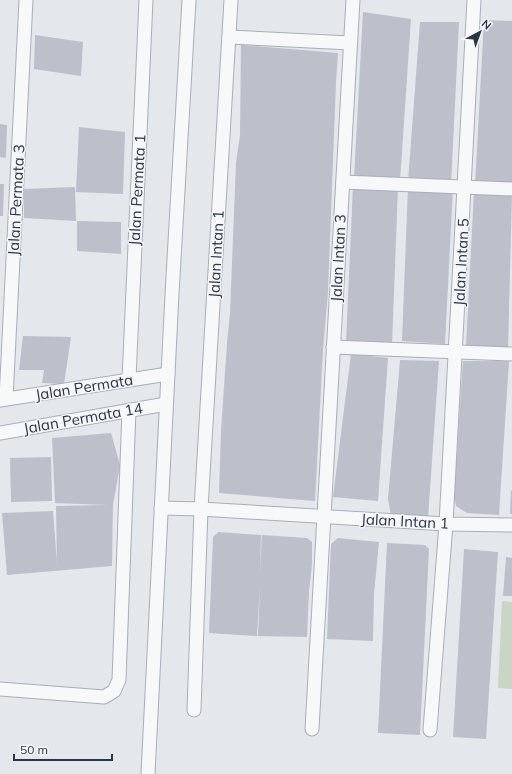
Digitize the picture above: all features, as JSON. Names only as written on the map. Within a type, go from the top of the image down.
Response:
[{"type":"street","name":"Jalan Permata 3","points":[[3,400],[26,0]]},
{"type":"street","name":"Jalan Permata 1","points":[[129,379],[146,0]]},
{"type":"street","points":[[148,774],[166,404],[189,0]]},
{"type":"street","name":"Jalan Intan 1","points":[[194,710],[201,508],[231,0]]},
{"type":"street","name":"Jalan Intan 3","points":[[312,729],[353,0]]},
{"type":"street","name":"Jalan Intan 5","points":[[430,730],[446,524],[474,0]]},
{"type":"street","points":[[229,37],[350,43]]},
{"type":"street","points":[[343,182],[512,189]]},
{"type":"street","points":[[333,347],[512,354]]},
{"type":"street","name":"Jalan Permata","points":[[3,400],[168,374]]},
{"type":"street","name":"Jalan Permata 14","points":[[0,433],[166,404]]},
{"type":"street","points":[[0,685],[0,689],[104,697],[114,691],[119,680],[129,410]]},
{"type":"street","name":"Jalan Intan 1","points":[[161,508],[201,508],[446,524],[512,525]]},
{"type":"green space","points":[[502,601],[512,602],[512,689],[498,688]]},
{"type":"building","points":[[363,12],[411,19],[400,181],[354,178]]},
{"type":"building","points":[[484,20],[512,21],[512,186],[475,185]]},
{"type":"building","points":[[420,22],[459,22],[451,185],[408,182]]},
{"type":"building","points":[[35,35],[83,42],[81,76],[34,69]]},
{"type":"building","points":[[241,45],[338,53],[328,292],[323,350],[315,501],[219,493],[221,431],[230,313],[236,163],[240,135]]},
{"type":"building","points":[[0,124],[7,125],[6,158],[0,157]]},
{"type":"building","points":[[79,127],[125,132],[123,194],[76,192]]},
{"type":"building","points":[[0,184],[4,184],[3,216],[0,216]]},
{"type":"building","points":[[353,185],[398,187],[392,345],[346,343]]},
{"type":"building","points":[[408,186],[453,187],[445,344],[402,341]]},
{"type":"building","points":[[75,187],[76,221],[24,218],[24,189]]},
{"type":"building","points":[[474,192],[512,193],[508,350],[466,345]]},
{"type":"building","points":[[77,221],[121,222],[121,254],[77,251]]},
{"type":"building","points":[[23,336],[71,337],[64,384],[42,383],[44,370],[19,370]]},
{"type":"building","points":[[351,354],[388,358],[378,501],[333,497]]},
{"type":"building","points":[[400,360],[439,361],[428,518],[391,516],[388,499]]},
{"type":"building","points":[[463,361],[509,361],[499,515],[467,513],[456,506],[454,495]]},
{"type":"building","points":[[111,433],[120,465],[113,505],[112,566],[7,575],[2,513],[53,511],[57,563],[56,506],[107,505],[55,503],[52,438]]},
{"type":"building","points":[[51,457],[52,501],[11,502],[10,458]]},
{"type":"building","points":[[511,490],[512,514],[510,514]]},
{"type":"building","points":[[218,532],[261,535],[260,573],[262,535],[307,538],[312,542],[312,565],[307,637],[258,636],[260,586],[257,636],[209,633],[213,537]]},
{"type":"building","points":[[338,538],[379,542],[374,594],[373,641],[327,639],[331,544]]},
{"type":"building","points":[[387,543],[425,545],[429,549],[420,735],[378,733]]},
{"type":"building","points":[[464,549],[498,552],[486,739],[453,737]]},
{"type":"building","points":[[506,557],[512,558],[512,596],[503,596]]}]
